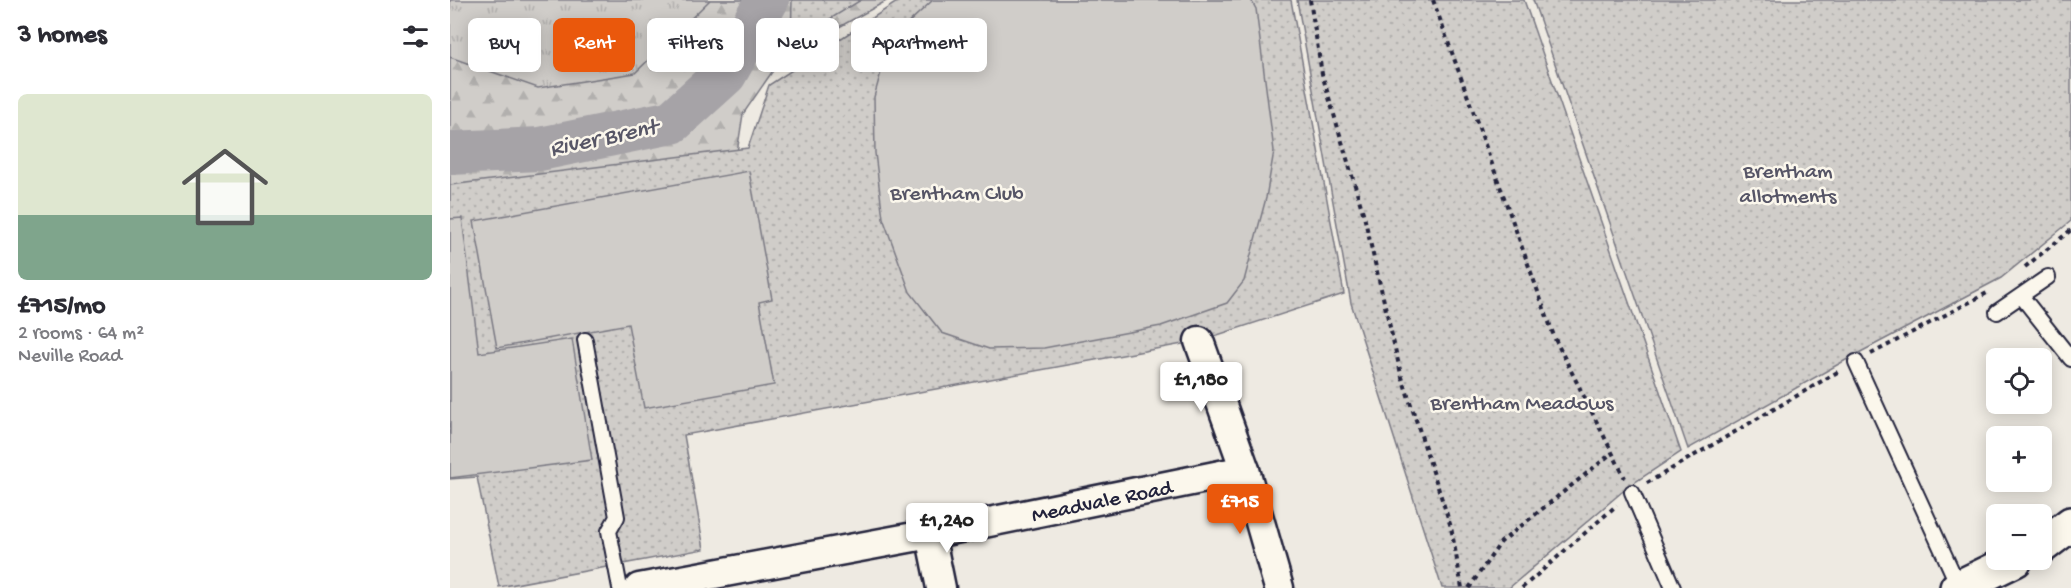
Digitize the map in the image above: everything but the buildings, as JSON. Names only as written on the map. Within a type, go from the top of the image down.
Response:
[{"type":"street","points":[[1199,341],[1245,470],[1279,588]]},
{"type":"street","name":"Meadvale Road","points":[[645,587],[930,534],[1245,470]]},
{"type":"street","points":[[2052,538],[2071,524]]},
{"type":"street","points":[[930,534],[941,588]]},
{"type":"street","points":[[1958,588],[1995,570]]},
{"type":"lane","points":[[1997,312],[2048,277]]},
{"type":"lane","points":[[2022,297],[2071,358]]},
{"type":"lane","points":[[585,340],[617,517],[609,531],[620,588]]},
{"type":"lane","points":[[1856,362],[1958,588]]},
{"type":"lane","points":[[1632,492],[1673,588]]},
{"type":"path","points":[[1310,0],[1322,74],[1364,216],[1401,374],[1451,527],[1462,588]]},
{"type":"path","points":[[1433,0],[1555,339],[1632,492]]},
{"type":"path","points":[[2020,271],[2071,230]]},
{"type":"path","points":[[1522,588],[1632,492],[1856,362],[1993,290]]},
{"type":"path","points":[[1468,588],[1501,542],[1612,453]]},
{"type":"green space","points":[[450,0],[759,0],[744,26],[744,18],[647,18],[647,72],[718,72],[691,119],[450,107]]},
{"type":"green space","points":[[710,0],[888,0],[855,18],[851,18],[851,20],[839,27],[839,18],[756,18],[756,72],[772,72],[743,114],[736,159],[450,204],[450,57],[468,63],[468,72],[493,72],[538,88],[635,73],[647,61],[647,72],[744,72],[744,18],[692,18]]},
{"type":"green space","points":[[792,0],[861,0],[832,18],[792,18]]},
{"type":"green space","name":"Brentham Club","points":[[900,0],[1291,0],[1344,294],[1199,341],[684,435],[704,549],[499,587],[477,477],[450,479],[450,185],[748,148],[769,85],[789,72],[839,72],[839,40],[851,32],[851,72],[987,72],[987,18],[872,18]]},
{"type":"green space","points":[[933,0],[1251,0],[1256,9],[1274,151],[1266,198],[1244,281],[1227,303],[1161,326],[1044,348],[989,349],[942,333],[910,292],[883,218],[875,153],[874,97],[881,72],[987,72],[987,18],[914,18]]},
{"type":"green space","name":"Brentham Meadows","points":[[1297,0],[1524,0],[1681,452],[1629,486],[1509,588],[1442,588],[1351,303]]},
{"type":"green space","name":"Brentham allotments","points":[[1533,0],[2071,0],[2071,221],[2001,278],[1853,356],[1688,449]]},
{"type":"green space","points":[[749,171],[772,299],[759,302],[774,385],[644,408],[628,324],[497,348],[474,221]]},
{"type":"green space","points":[[462,218],[479,353],[572,339],[592,460],[450,478],[450,219]]},
{"type":"water","points":[[747,0],[784,0],[775,18],[756,18],[756,55],[744,48],[744,18],[736,18]]},
{"type":"waterway","name":"River Brent","points":[[450,153],[540,149],[672,122],[725,74],[767,0]]}]
